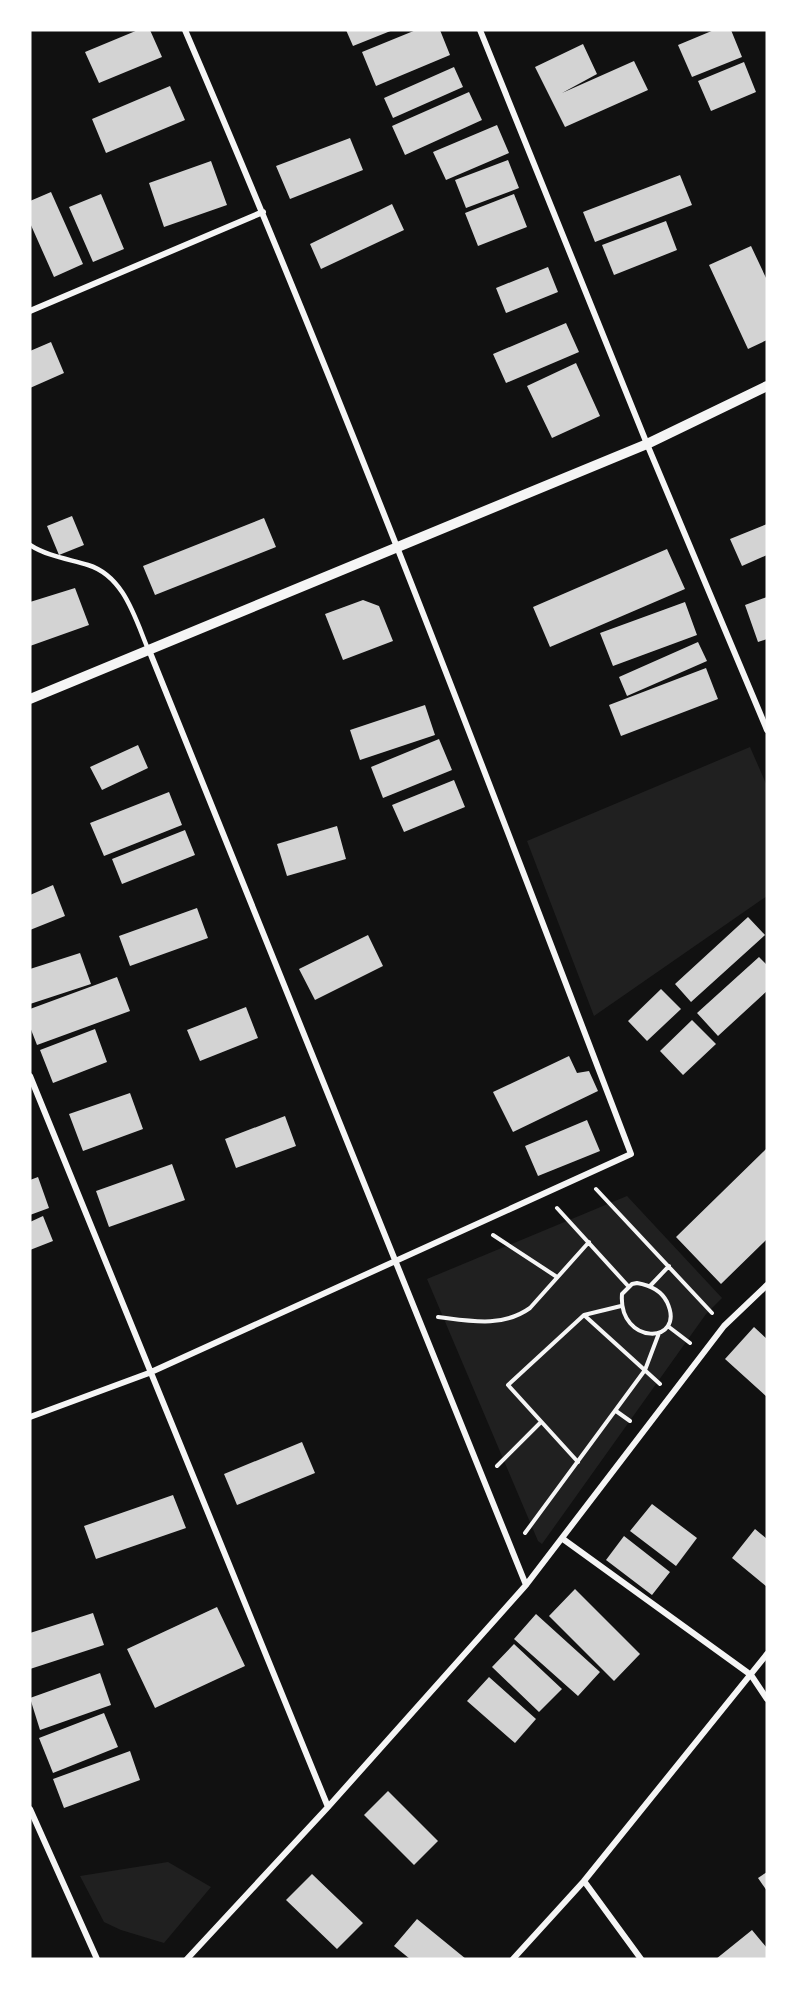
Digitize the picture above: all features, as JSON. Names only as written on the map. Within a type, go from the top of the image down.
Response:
[{"type":"street","points":[[30,1417],[149,1373],[631,1154],[398,547],[263,212],[185,30]]},
{"type":"street","points":[[480,30],[647,444],[767,730]]},
{"type":"street","points":[[30,311],[263,212]]},
{"type":"street","points":[[30,699],[647,444],[767,386]]},
{"type":"street","points":[[148,649],[526,1585]]},
{"type":"street","points":[[30,1076],[149,1373],[328,1807]]},
{"type":"street","points":[[187,1959],[328,1807],[526,1585],[724,1326],[767,1285]]},
{"type":"street","points":[[563,1539],[751,1675],[767,1699]]},
{"type":"street","points":[[513,1959],[584,1881],[767,1654]]},
{"type":"street","points":[[30,1809],[97,1959]]},
{"type":"street","points":[[584,1881],[641,1959]]},
{"type":"lane","points":[[30,545],[107,574],[124,593],[148,649]]},
{"type":"path","points":[[584,1175],[724,1326]]},
{"type":"path","points":[[544,1194],[629,1287]]},
{"type":"path","points":[[477,1225],[558,1277]]},
{"type":"path","points":[[416,1314],[483,1322],[519,1316],[530,1308],[589,1242]]},
{"type":"path","points":[[650,1286],[669,1266]]},
{"type":"path","points":[[511,1550],[645,1371],[660,1333],[669,1327],[671,1314],[663,1295],[650,1286],[637,1283],[629,1287],[622,1294],[621,1306],[630,1325],[640,1332],[660,1333]]},
{"type":"path","points":[[578,1462],[508,1385],[584,1315],[621,1306]]},
{"type":"path","points":[[584,1315],[672,1395]]},
{"type":"path","points":[[483,1479],[541,1422]]},
{"type":"shaded area","points":[[750,747],[767,786],[767,896],[594,1016],[527,841]]},
{"type":"shaded area","points":[[627,1196],[722,1298],[706,1314],[542,1544],[538,1541],[427,1279]]},
{"type":"shaded area","points":[[168,1862],[211,1887],[164,1943],[121,1930],[104,1922],[80,1876]]},
{"type":"building","points":[[138,30],[150,30],[162,57],[99,83],[85,52]]},
{"type":"building","points":[[346,30],[393,30],[353,46]]},
{"type":"building","points":[[416,30],[440,30],[450,55],[376,86],[362,52]]},
{"type":"building","points":[[714,30],[731,30],[742,57],[692,77],[678,45]]},
{"type":"building","points":[[583,44],[597,74],[562,93],[634,61],[648,90],[565,127],[535,67]]},
{"type":"building","points":[[744,62],[756,92],[711,111],[698,81]]},
{"type":"building","points":[[454,67],[463,87],[393,118],[384,98]]},
{"type":"building","points":[[170,86],[185,120],[106,153],[92,119]]},
{"type":"building","points":[[469,92],[482,120],[405,155],[392,126]]},
{"type":"building","points":[[497,125],[509,153],[446,180],[433,152]]},
{"type":"building","points":[[350,138],[363,170],[290,199],[276,166]]},
{"type":"building","points":[[508,160],[519,188],[466,208],[455,180]]},
{"type":"building","points":[[211,161],[227,205],[164,227],[149,183]]},
{"type":"building","points":[[680,175],[692,205],[595,242],[583,212]]},
{"type":"building","points":[[51,192],[83,264],[54,277],[30,223],[30,201]]},
{"type":"building","points":[[101,194],[124,249],[93,262],[69,207]]},
{"type":"building","points":[[514,194],[527,227],[478,246],[465,213]]},
{"type":"building","points":[[392,204],[404,230],[321,269],[310,244]]},
{"type":"building","points":[[666,221],[677,250],[614,275],[602,245]]},
{"type":"building","points":[[751,246],[767,280],[767,340],[748,349],[709,265]]},
{"type":"building","points":[[548,267],[558,292],[506,313],[496,288]]},
{"type":"building","points":[[566,323],[579,352],[506,383],[493,354]]},
{"type":"building","points":[[51,342],[64,373],[30,388],[30,351]]},
{"type":"building","points":[[576,363],[600,416],[552,438],[527,386]]},
{"type":"building","points":[[72,516],[84,545],[59,555],[47,526]]},
{"type":"building","points":[[264,518],[276,547],[155,595],[143,566]]},
{"type":"building","points":[[767,524],[767,555],[742,566],[730,539]]},
{"type":"building","points":[[667,549],[685,589],[550,647],[533,607]]},
{"type":"building","points":[[75,588],[89,625],[30,646],[30,602]]},
{"type":"building","points":[[767,597],[767,639],[758,642],[745,605]]},
{"type":"building","points":[[363,600],[379,606],[393,641],[343,660],[325,614]]},
{"type":"building","points":[[685,602],[697,635],[613,666],[600,633]]},
{"type":"building","points":[[698,642],[707,661],[627,696],[619,677]]},
{"type":"building","points":[[706,668],[718,699],[621,736],[609,705]]},
{"type":"building","points":[[425,705],[435,735],[360,760],[350,730]]},
{"type":"building","points":[[439,739],[452,770],[383,798],[371,767]]},
{"type":"building","points":[[138,745],[148,768],[102,790],[90,767]]},
{"type":"building","points":[[454,780],[465,807],[404,832],[392,805]]},
{"type":"building","points":[[169,792],[182,825],[104,856],[90,823]]},
{"type":"building","points":[[337,826],[346,859],[287,876],[277,844]]},
{"type":"building","points":[[185,830],[195,855],[122,884],[112,859]]},
{"type":"building","points":[[53,885],[65,916],[30,930],[30,895]]},
{"type":"building","points":[[197,908],[208,938],[130,966],[119,936]]},
{"type":"building","points":[[748,917],[765,935],[691,1002],[675,984]]},
{"type":"building","points":[[368,935],[383,966],[315,1000],[299,969]]},
{"type":"building","points":[[80,953],[91,984],[30,1004],[30,969]]},
{"type":"building","points":[[759,957],[767,965],[767,991],[718,1036],[697,1013]]},
{"type":"building","points":[[117,977],[130,1011],[37,1045],[30,1027],[30,1009]]},
{"type":"building","points":[[661,989],[681,1009],[647,1041],[628,1021]]},
{"type":"building","points":[[246,1007],[258,1038],[200,1061],[187,1030]]},
{"type":"building","points":[[692,1020],[716,1044],[683,1075],[660,1051]]},
{"type":"building","points":[[95,1029],[107,1062],[53,1083],[40,1050]]},
{"type":"building","points":[[569,1056],[577,1073],[589,1071],[598,1091],[513,1132],[493,1092]]},
{"type":"building","points":[[130,1093],[143,1129],[83,1151],[69,1114]]},
{"type":"building","points":[[285,1116],[296,1146],[236,1168],[225,1139]]},
{"type":"building","points":[[587,1120],[600,1151],[538,1176],[525,1146]]},
{"type":"building","points":[[767,1148],[767,1239],[721,1284],[676,1237]]},
{"type":"building","points":[[172,1164],[185,1200],[109,1227],[96,1191]]},
{"type":"building","points":[[38,1177],[49,1208],[30,1215],[30,1180]]},
{"type":"building","points":[[43,1216],[53,1241],[30,1250],[30,1222]]},
{"type":"building","points":[[754,1327],[767,1339],[767,1397],[725,1359]]},
{"type":"building","points":[[302,1442],[315,1473],[237,1505],[224,1474]]},
{"type":"building","points":[[173,1495],[186,1528],[96,1559],[84,1526]]},
{"type":"building","points":[[652,1504],[697,1538],[676,1566],[630,1531]]},
{"type":"building","points":[[755,1529],[767,1539],[767,1587],[732,1558]]},
{"type":"building","points":[[624,1536],[670,1572],[652,1595],[606,1560]]},
{"type":"building","points":[[575,1589],[640,1654],[614,1681],[549,1616]]},
{"type":"building","points":[[217,1607],[245,1666],[155,1708],[127,1649]]},
{"type":"building","points":[[93,1613],[104,1645],[30,1669],[30,1633]]},
{"type":"building","points":[[536,1614],[600,1672],[578,1696],[514,1639]]},
{"type":"building","points":[[514,1644],[562,1689],[539,1712],[492,1667]]},
{"type":"building","points":[[100,1673],[111,1705],[40,1730],[30,1698]]},
{"type":"building","points":[[489,1677],[536,1719],[515,1743],[467,1701]]},
{"type":"building","points":[[104,1713],[118,1747],[53,1773],[39,1738]]},
{"type":"building","points":[[130,1751],[140,1780],[64,1808],[53,1779]]},
{"type":"building","points":[[388,1791],[438,1841],[414,1865],[364,1815]]},
{"type":"building","points":[[767,1872],[767,1891],[758,1878]]},
{"type":"building","points":[[312,1874],[363,1923],[337,1949],[286,1900]]},
{"type":"building","points":[[417,1919],[466,1959],[410,1959],[394,1946]]},
{"type":"building","points":[[752,1930],[767,1948],[767,1959],[716,1959]]}]
